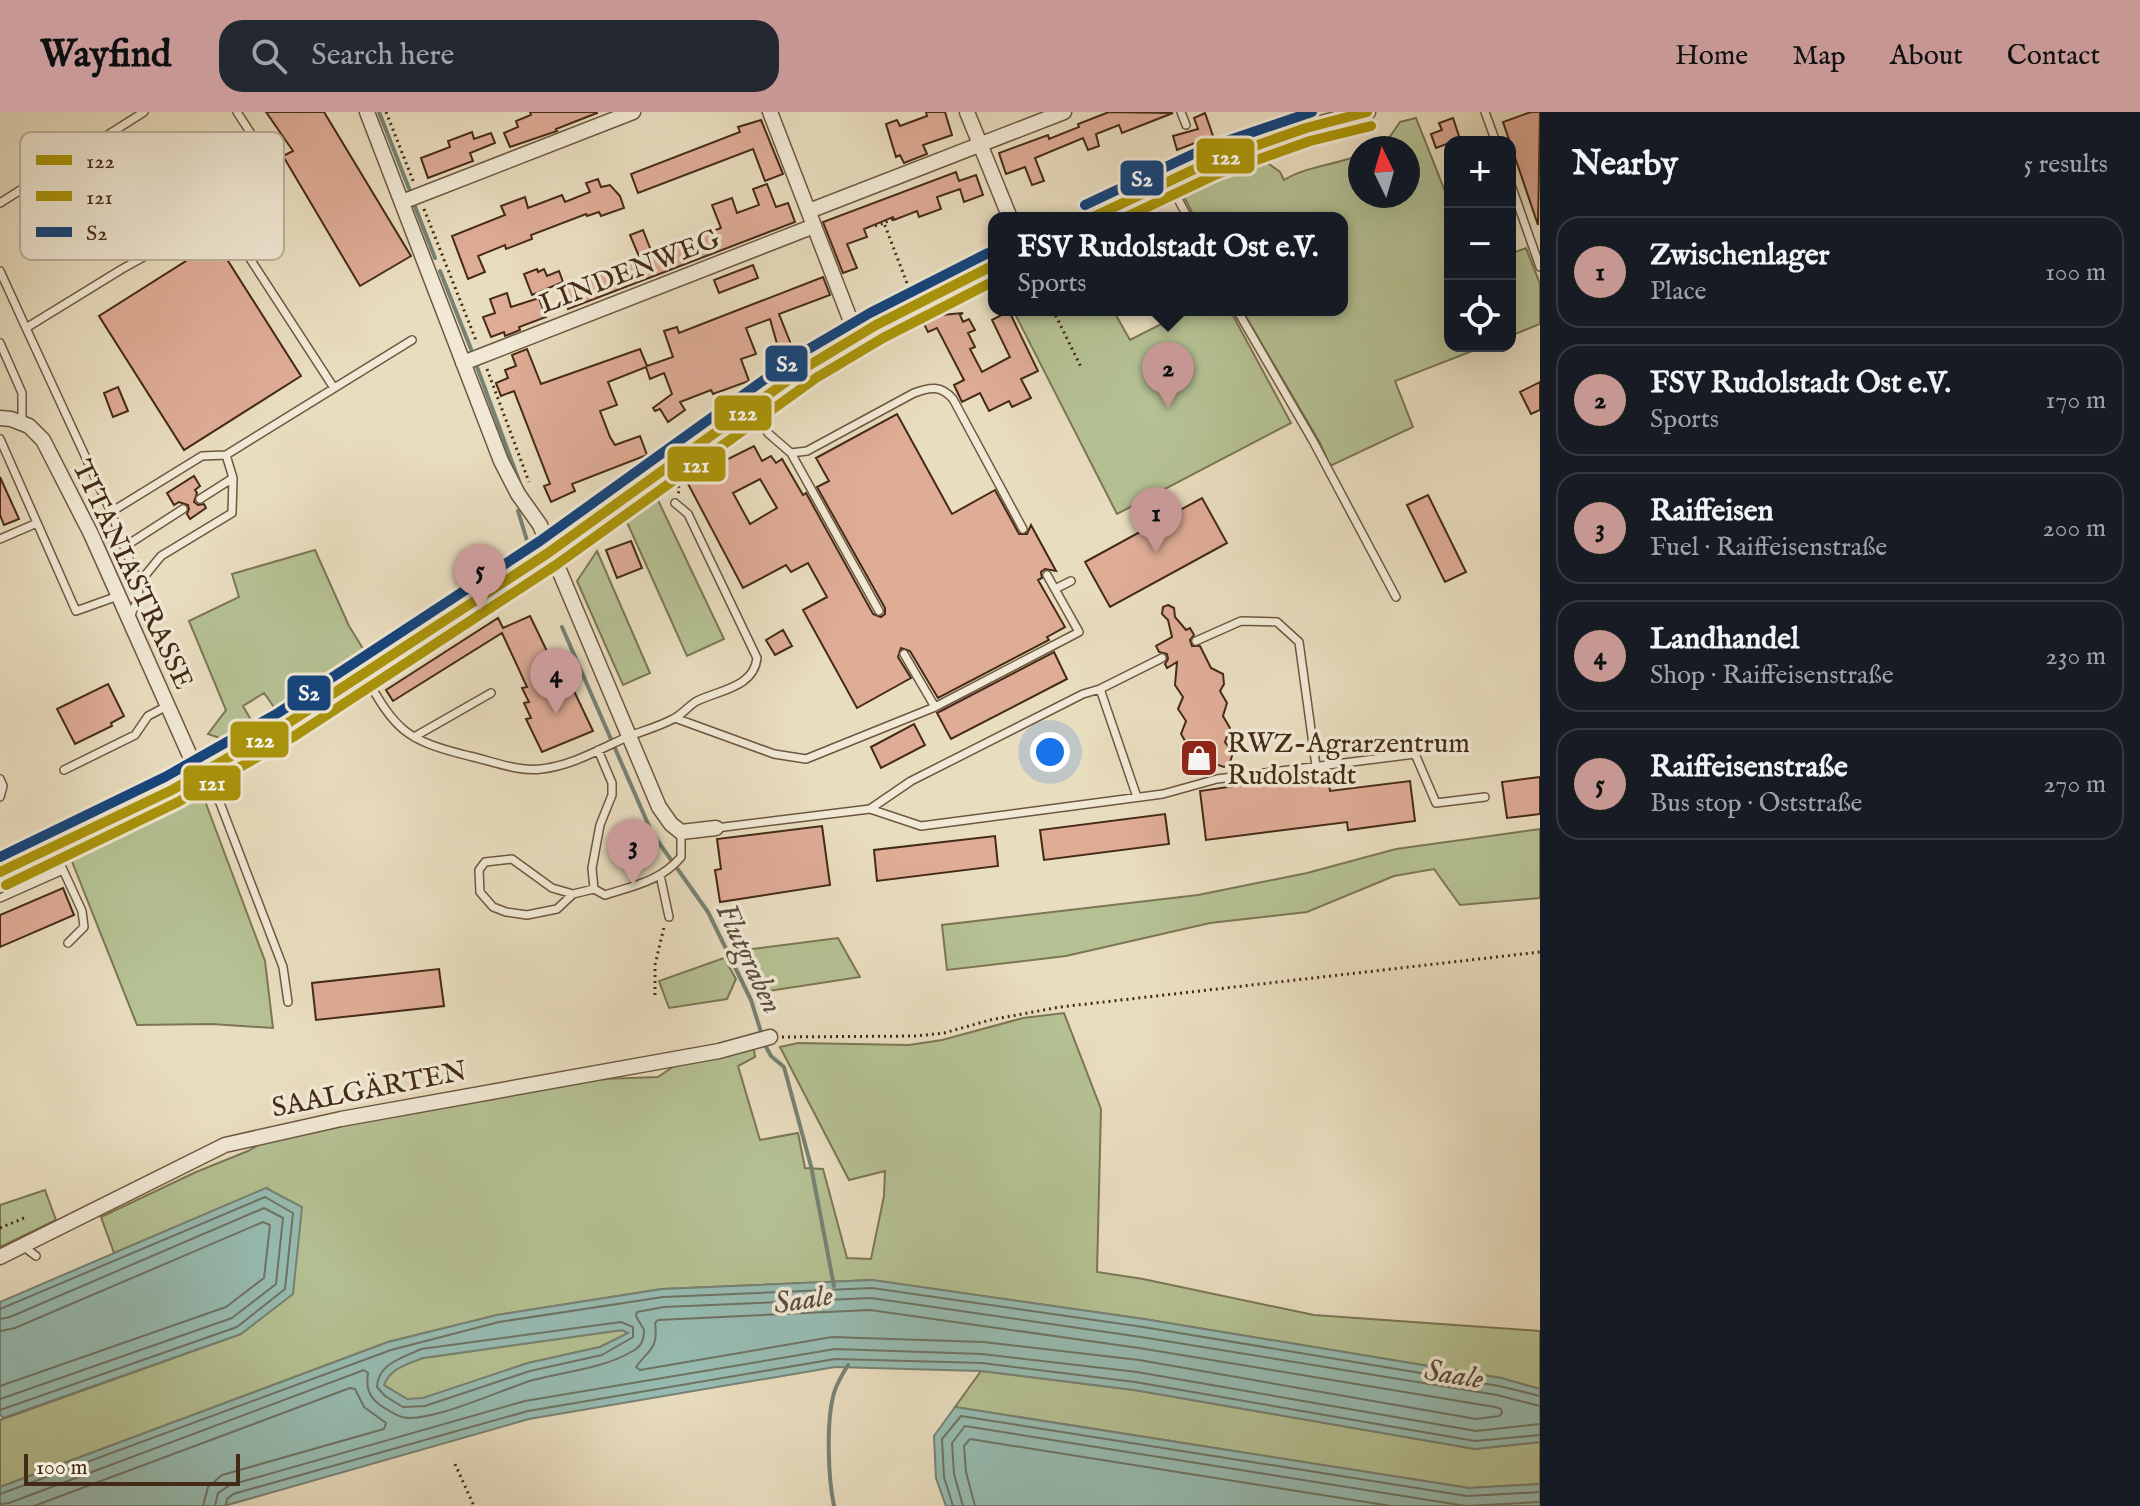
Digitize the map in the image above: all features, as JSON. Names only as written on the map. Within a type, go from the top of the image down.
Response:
[{"type":"street","points":[[367,112],[501,461],[518,494],[540,525],[624,739],[671,824],[681,832],[716,828]]},
{"type":"street","points":[[402,202],[633,112]]},
{"type":"street","points":[[770,112],[857,337]]},
{"type":"street","points":[[967,112],[1008,212]]},
{"type":"street","points":[[809,211],[1064,112]]},
{"type":"street","points":[[1104,212],[1304,120],[1367,112]]},
{"type":"street","name":"LINDENWEG","points":[[463,363],[814,226]]},
{"type":"street","points":[[0,872],[127,814],[199,776],[364,674],[551,550],[697,446],[746,407],[857,337],[988,268]]},
{"type":"street","points":[[0,418],[22,423]]},
{"type":"street","name":"TITANIASTRASSE","points":[[22,423],[43,440],[91,534],[199,776]]},
{"type":"street","name":"SAALGÄRTEN","points":[[0,1257],[225,1145],[259,1136],[719,1051],[763,1039]]},
{"type":"lane","points":[[112,132],[144,112]]},
{"type":"lane","points":[[237,112],[250,132]]},
{"type":"lane","points":[[1181,112],[1186,125]]},
{"type":"lane","points":[[1485,112],[1494,136]]},
{"type":"lane","points":[[1169,182],[1185,212]]},
{"type":"lane","points":[[0,203],[20,190]]},
{"type":"lane","points":[[1516,199],[1540,267]]},
{"type":"lane","points":[[26,328],[138,260]]},
{"type":"lane","points":[[251,260],[334,388]]},
{"type":"lane","points":[[0,271],[111,512],[139,583],[138,599],[128,621]]},
{"type":"lane","points":[[1240,316],[1313,441],[1396,597]]},
{"type":"lane","points":[[111,512],[202,456],[226,455],[412,340]]},
{"type":"lane","points":[[0,343],[22,393],[22,423]]},
{"type":"lane","points":[[791,453],[807,451],[914,393],[930,387],[945,390],[953,399],[1023,529]]},
{"type":"lane","points":[[746,407],[769,434],[791,453],[879,611]]},
{"type":"lane","points":[[0,439],[76,611],[118,596]]},
{"type":"lane","points":[[139,583],[161,556],[232,513],[233,478],[226,455]]},
{"type":"lane","points":[[200,499],[233,478]]},
{"type":"lane","points":[[364,674],[394,724],[414,737],[452,752],[530,769],[563,765],[675,718],[694,703],[750,679],[757,658],[688,514],[675,503]]},
{"type":"lane","points":[[124,547],[183,509]]},
{"type":"lane","points":[[0,539],[37,523]]},
{"type":"lane","points":[[675,718],[774,754],[806,759],[935,707],[1079,632],[1047,575]]},
{"type":"lane","points":[[1055,589],[1071,581]]},
{"type":"lane","points":[[1196,641],[1241,621],[1277,622],[1299,642],[1316,766]]},
{"type":"lane","points":[[904,654],[935,707]]},
{"type":"lane","points":[[716,828],[870,809],[924,775],[1083,694],[1100,689],[1162,658]]},
{"type":"lane","points":[[1100,689],[1137,797]]},
{"type":"lane","points":[[414,737],[491,693]]},
{"type":"lane","points":[[64,770],[135,735],[148,716],[167,706]]},
{"type":"lane","points":[[594,889],[592,868],[600,825],[612,795],[612,783],[598,750]]},
{"type":"lane","points":[[870,809],[921,826],[1163,794],[1217,779],[1415,754],[1436,803],[1485,797]]},
{"type":"lane","points":[[199,776],[220,803],[283,967],[288,1002]]},
{"type":"lane","points":[[0,779],[3,786],[0,797]]},
{"type":"lane","points":[[573,894],[557,909],[527,915],[506,912],[493,907],[480,892],[479,870],[485,862],[512,859],[552,888],[573,894],[594,889],[605,895],[669,869],[678,861],[681,832]]},
{"type":"lane","points":[[53,848],[82,911],[84,927],[68,943]]},
{"type":"lane","points":[[0,898],[63,870]]},
{"type":"lane","points":[[660,875],[669,917]]},
{"type":"lane","points":[[23,1246],[36,1256]]},
{"type":"path","points":[[386,112],[531,487]]},
{"type":"path","points":[[875,226],[893,219]]},
{"type":"path","points":[[884,223],[916,305]]},
{"type":"path","points":[[1056,316],[1081,367]]},
{"type":"path","points":[[672,478],[680,489],[675,503]]},
{"type":"path","points":[[655,995],[655,965],[661,934],[669,917]]},
{"type":"path","points":[[763,1039],[944,1033],[990,1020],[1060,1007],[1540,952]]},
{"type":"path","points":[[0,1228],[24,1218]]},
{"type":"path","points":[[455,1464],[474,1506]]},
{"type":"green space","points":[[1416,118],[1444,189],[1444,352],[1470,352],[1395,381],[1413,427],[1330,466],[1320,443],[1246,316],[1348,316],[1348,212],[1192,212],[1183,195],[1265,161],[1280,172],[1284,180],[1348,159],[1348,208],[1420,208],[1420,136],[1390,136],[1400,122]]},
{"type":"green space","points":[[1526,248],[1540,284],[1540,324],[1516,334],[1516,280],[1516,252]]},
{"type":"green space","points":[[1016,316],[1116,316],[1130,340],[1177,316],[1233,316],[1291,423],[1117,514]]},
{"type":"green space","points":[[657,498],[724,639],[687,656],[626,520]]},
{"type":"green space","points":[[315,550],[349,626],[365,652],[276,710],[264,693],[243,706],[255,727],[231,742],[208,734],[226,710],[189,621],[239,597],[232,574]]},
{"type":"green space","points":[[597,551],[650,673],[623,685],[577,581]]},
{"type":"green space","points":[[202,793],[265,961],[273,1028],[212,1024],[137,1025],[71,859]]},
{"type":"green space","points":[[1540,829],[1540,898],[1460,905],[1434,869],[1394,876],[1307,912],[1210,923],[1066,956],[947,970],[942,925],[1198,895],[1307,873],[1396,849]]},
{"type":"green space","points":[[838,938],[860,977],[755,993],[736,951]]},
{"type":"green space","points":[[724,958],[736,979],[727,999],[669,1008],[659,981]]},
{"type":"green space","points":[[1064,1013],[1101,1109],[1097,1272],[1314,1315],[1540,1331],[1540,1389],[1501,1378],[1144,1319],[872,1280],[662,1289],[497,1315],[388,1342],[0,1487],[0,1420],[241,1334],[267,1188],[114,1253],[101,1217],[265,1141],[384,1116],[601,1079],[658,1077],[677,1064],[754,1049],[755,1057],[738,1066],[760,1140],[798,1133],[805,1168],[823,1169],[847,1258],[871,1259],[884,1196],[885,1171],[849,1180],[780,1047],[798,1043],[909,1045],[942,1040],[1023,1018]]},
{"type":"green space","points":[[45,1190],[56,1220],[0,1247],[0,1205]]},
{"type":"green space","points":[[622,1330],[629,1333],[600,1347],[528,1363],[423,1399],[407,1399],[384,1385],[395,1371],[423,1358]]},
{"type":"green space","points":[[981,1371],[1135,1390],[1475,1449],[1540,1442],[1540,1484],[1469,1488],[955,1407]]},
{"type":"water","points":[[266,1188],[302,1207],[293,1294],[241,1334],[3,1418],[0,1414],[0,1302]]},
{"type":"water","name":"Saale","points":[[872,1280],[1144,1319],[1501,1378],[1540,1389],[1540,1442],[1475,1449],[1134,1390],[981,1371],[835,1367],[529,1419],[224,1506],[0,1506],[0,1487],[388,1342],[497,1315],[662,1289]],"holes":[[[622,1330],[628,1333],[600,1347],[528,1363],[423,1398],[407,1399],[384,1385],[395,1371],[423,1358]]]},
{"type":"water","points":[[955,1407],[1469,1488],[1540,1484],[1540,1506],[946,1506],[936,1478],[934,1436]]},
{"type":"building","points":[[266,112],[324,112],[411,256],[360,286],[284,158],[293,151],[284,138],[284,132],[280,132]]},
{"type":"building","points":[[530,112],[597,113],[510,147],[504,133],[518,127],[516,121],[531,115]]},
{"type":"building","points":[[926,112],[945,112],[952,135],[923,145],[927,154],[904,163],[900,155],[896,157],[886,124],[897,120],[900,126],[927,116]]},
{"type":"building","points":[[1109,112],[1173,113],[1122,133],[1119,125],[1096,134],[1099,146],[1088,150],[1083,138],[1035,158],[1044,181],[1032,185],[1025,167],[1006,174],[999,153],[1048,135],[1049,139]]},
{"type":"building","points":[[1540,112],[1538,225],[1516,160],[1516,136],[1508,136],[1503,122]]},
{"type":"building","points":[[1205,113],[1213,136],[1177,150],[1173,136],[1198,129],[1194,118]]},
{"type":"building","points":[[1453,118],[1459,136],[1444,136],[1444,145],[1436,148],[1431,134],[1442,130],[1439,123]]},
{"type":"building","points":[[761,120],[783,174],[765,181],[753,149],[638,193],[631,174],[740,132],[738,127]]},
{"type":"building","points":[[472,132],[474,139],[491,133],[495,143],[470,153],[473,161],[428,178],[421,158],[450,147],[448,141]]},
{"type":"building","points":[[956,172],[959,181],[976,175],[983,195],[964,202],[960,189],[937,197],[941,209],[919,217],[917,211],[894,220],[893,217],[864,229],[867,237],[847,244],[857,268],[843,273],[823,222]]},
{"type":"building","points":[[598,179],[601,187],[610,185],[620,196],[624,208],[601,216],[599,212],[586,214],[531,235],[532,239],[478,256],[485,272],[468,279],[452,236],[505,215],[501,206],[525,197],[528,208],[562,195],[565,202],[590,192],[586,183]]},
{"type":"building","points":[[767,184],[776,207],[788,203],[795,222],[568,309],[560,288],[641,261],[630,235],[643,230],[652,253],[692,239],[721,228],[712,205],[732,198],[737,213],[759,205],[753,189]]},
{"type":"building","points":[[188,260],[227,260],[301,376],[184,450],[99,316]]},
{"type":"building","points":[[753,265],[758,278],[719,293],[714,280]]},
{"type":"building","points":[[537,269],[538,272],[544,269],[547,276],[559,271],[563,282],[532,295],[524,274]]},
{"type":"building","points":[[823,277],[830,295],[779,314],[796,357],[774,367],[770,355],[779,351],[770,319],[746,328],[756,354],[741,359],[749,381],[713,394],[711,390],[680,402],[685,410],[668,422],[660,409],[655,411],[653,408],[672,394],[664,373],[650,379],[646,367],[608,382],[617,405],[600,411],[610,437],[615,445],[640,436],[647,455],[572,484],[575,491],[551,502],[544,486],[550,484],[514,391],[501,396],[496,383],[508,378],[505,370],[516,366],[512,355],[527,349],[541,384],[640,349],[647,366],[673,357],[664,331],[677,327],[679,333]]},
{"type":"building","points":[[507,293],[511,307],[539,298],[546,317],[505,336],[504,332],[491,337],[483,317],[495,313],[490,299]]},
{"type":"building","points":[[963,313],[960,315],[963,322],[969,319],[975,330],[968,333],[975,347],[970,349],[982,372],[1010,357],[992,320],[1011,316],[1038,371],[1021,379],[1031,398],[1012,407],[1009,401],[989,411],[980,393],[962,402],[954,385],[964,380],[937,328],[928,332],[923,322],[931,316]]},
{"type":"building","points":[[1540,382],[1540,410],[1531,414],[1520,392]]},
{"type":"building","points":[[118,387],[128,411],[113,417],[104,393]]},
{"type":"building","points":[[897,414],[952,514],[995,490],[1019,534],[1027,534],[1031,525],[1056,571],[1045,569],[1038,580],[1065,627],[1047,637],[1049,640],[938,698],[910,651],[901,648],[898,657],[911,678],[857,708],[803,610],[827,597],[808,563],[791,572],[786,565],[743,588],[686,480],[754,446],[762,461],[771,456],[776,463],[782,459],[803,495],[806,493],[873,614],[881,617],[885,614],[885,608],[817,487],[829,481],[816,458]],"holes":[[[760,479],[777,508],[750,524],[733,493]]]},
{"type":"building","points":[[194,476],[200,486],[195,490],[194,502],[204,504],[206,508],[190,519],[188,505],[179,502],[174,505],[167,493]]},
{"type":"building","points":[[0,477],[19,519],[4,525],[0,515]]},
{"type":"building","points":[[1428,495],[1466,572],[1445,582],[1407,505]]},
{"type":"building","points":[[1202,498],[1227,543],[1110,607],[1085,562]]},
{"type":"building","points":[[631,541],[642,568],[617,578],[606,550]]},
{"type":"building","points":[[1168,605],[1174,608],[1175,617],[1186,630],[1190,628],[1194,635],[1190,640],[1192,646],[1200,646],[1211,668],[1223,674],[1224,684],[1220,691],[1227,703],[1223,716],[1230,728],[1225,742],[1233,753],[1224,767],[1209,762],[1197,772],[1185,764],[1184,754],[1188,746],[1181,734],[1186,721],[1178,709],[1183,697],[1175,685],[1177,662],[1167,668],[1167,654],[1159,652],[1156,646],[1172,637],[1168,620],[1162,614],[1163,607]]},
{"type":"building","points":[[530,616],[557,672],[564,670],[593,731],[542,752],[526,719],[531,718],[524,703],[529,702],[522,688],[527,687],[502,633],[393,701],[386,690],[498,618],[503,628]]},
{"type":"building","points":[[783,630],[792,646],[775,655],[766,640]]},
{"type":"building","points":[[1054,652],[1067,679],[951,739],[937,713]]},
{"type":"building","points":[[108,684],[124,716],[111,723],[112,726],[75,744],[57,709]]},
{"type":"building","points":[[914,724],[925,745],[881,768],[871,747]]},
{"type":"building","points":[[1327,773],[1330,791],[1410,781],[1415,821],[1348,830],[1347,822],[1206,840],[1200,791]]},
{"type":"building","points":[[1540,777],[1540,814],[1507,818],[1502,782]]},
{"type":"building","points":[[1165,814],[1169,844],[1044,860],[1040,830]]},
{"type":"building","points":[[822,826],[830,885],[720,902],[715,870],[721,869],[717,839]]},
{"type":"building","points":[[995,836],[998,866],[877,881],[874,850]]},
{"type":"building","points":[[63,888],[74,915],[0,947],[0,915]]},
{"type":"building","points":[[439,969],[444,1006],[316,1020],[312,983]]},
{"type":"waterway","name":"Flutgraben","points":[[379,112],[410,191]]},
{"type":"waterway","name":"Flutgraben","points":[[414,204],[435,258]]},
{"type":"waterway","name":"Flutgraben","points":[[440,271],[471,349]]},
{"type":"waterway","name":"Flutgraben","points":[[477,367],[522,489]]},
{"type":"waterway","name":"Flutgraben","points":[[518,511],[529,547]]},
{"type":"waterway","name":"Flutgraben","points":[[562,627],[652,833],[708,912],[751,1000],[765,1045],[771,1056],[784,1067],[811,1166],[834,1286]]},
{"type":"waterway","points":[[834,1506],[829,1465],[831,1405],[835,1389],[848,1365]]},
{"type":"transit line","name":"S2","points":[[1085,205],[1206,148],[1312,112]]},
{"type":"transit line","name":"122","points":[[1104,212],[1212,161],[1306,128],[1367,112]]},
{"type":"transit line","name":"121","points":[[1137,212],[1217,174],[1310,141],[1371,126]]},
{"type":"transit line","name":"S2","points":[[0,857],[165,777],[278,713],[540,541],[800,354],[870,313],[988,253]]},
{"type":"transit line","name":"122","points":[[0,872],[172,790],[285,725],[548,553],[808,366],[876,325],[988,268]]},
{"type":"transit line","name":"121","points":[[6,885],[178,802],[293,737],[556,565],[816,378],[883,338],[988,284]]},
{"type":"place","name":"FSV Rudolstadt Ost e.V.","points":[[1168,408]]},
{"type":"place","name":"Zwischenlager","points":[[1156,553]]},
{"type":"place","name":"Raiffeisenstraße","points":[[480,610]]},
{"type":"place","name":"Landhandel","points":[[556,714]]},
{"type":"place","name":"RWZ-Agrarzentrum Rudolstadt","points":[[1199,758]]},
{"type":"place","name":"Raiffeisen","points":[[633,885]]}]
